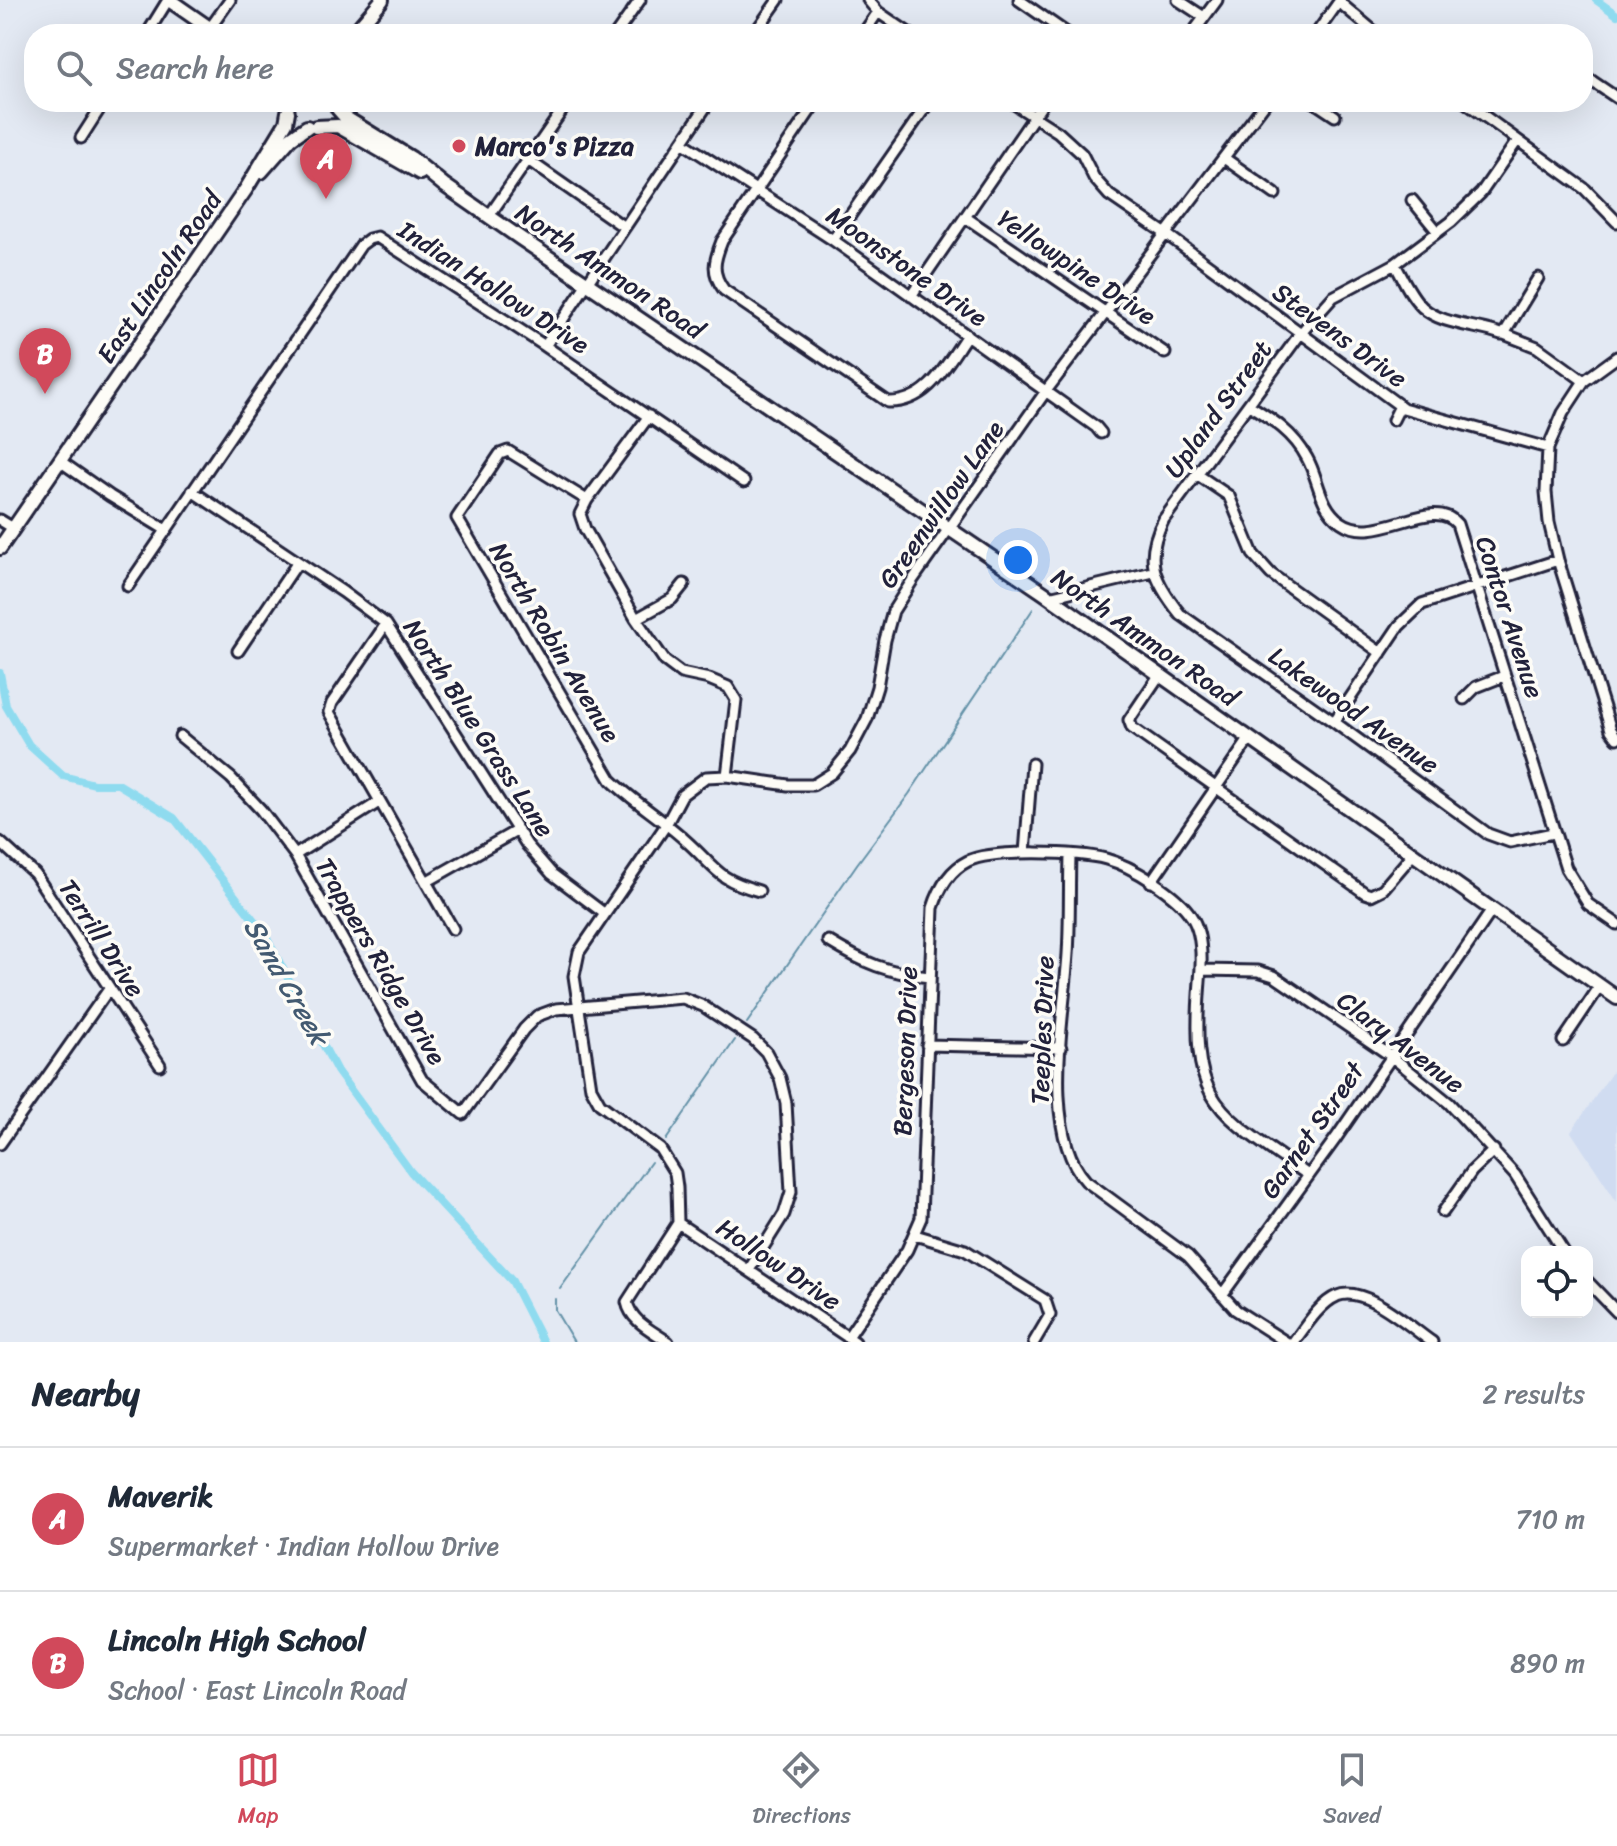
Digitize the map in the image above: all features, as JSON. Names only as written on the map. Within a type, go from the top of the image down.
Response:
[{"type":"main road","points":[[168,0],[204,24]]},
{"type":"main road","points":[[362,24],[380,3]]},
{"type":"main road","points":[[369,24],[380,3]]},
{"type":"main road","name":"East Lincoln Road","points":[[0,548],[246,189],[286,123],[287,112]]},
{"type":"main road","points":[[291,112],[298,124],[311,127]]},
{"type":"main road","name":"East Lincoln Road","points":[[246,189],[291,138],[327,122],[332,112]]},
{"type":"main road","name":"North Ammon Road","points":[[342,112],[346,118],[411,158],[444,185],[1160,674],[1617,998]]},
{"type":"main road","name":"North Ammon Road","points":[[311,127],[338,126],[444,185]]},
{"type":"street","points":[[153,24],[168,0]]},
{"type":"street","points":[[218,24],[230,0]]},
{"type":"street","points":[[623,24],[640,0]]},
{"type":"street","points":[[761,24],[778,0]]},
{"type":"street","points":[[868,0],[878,12],[895,24]]},
{"type":"street","points":[[1019,0],[1054,24]]},
{"type":"street","points":[[1178,0],[1204,17]]},
{"type":"street","points":[[1199,24],[1217,0]]},
{"type":"street","points":[[1323,24],[1340,1],[1366,24]]},
{"type":"street","points":[[870,24],[878,12]]},
{"type":"street","points":[[1593,82],[1617,98]]},
{"type":"street","points":[[81,138],[98,112]]},
{"type":"street","points":[[489,216],[561,112]]},
{"type":"street","points":[[545,346],[702,112]]},
{"type":"street","points":[[809,112],[722,241],[714,261],[716,279],[724,290],[888,402],[917,397],[933,384],[967,335]]},
{"type":"street","points":[[833,240],[922,112]]},
{"type":"street","name":"Stevens Drive","points":[[1026,112],[1058,132],[1082,154],[1094,178],[1129,211],[1166,234],[1400,406],[1548,448]]},
{"type":"street","points":[[911,296],[1037,112]]},
{"type":"street","name":"Greenwillow Lane","points":[[678,1223],[675,1173],[667,1159],[648,1139],[600,1104],[591,1088],[574,976],[579,952],[666,825],[682,795],[706,777],[727,776],[788,785],[813,785],[832,773],[850,751],[867,719],[877,687],[893,611],[948,527],[1046,391],[1258,112]]},
{"type":"street","points":[[1329,112],[1335,116]]},
{"type":"street","points":[[1481,112],[1585,189],[1617,222]]},
{"type":"street","name":"Upland Street","points":[[1153,572],[1155,536],[1164,519],[1300,334],[1333,297],[1395,264],[1438,232],[1481,193],[1517,141]]},
{"type":"street","name":"Moonstone Drive","points":[[682,142],[833,240],[1101,433]]},
{"type":"street","points":[[1224,158],[1275,194]]},
{"type":"street","points":[[528,160],[624,227]]},
{"type":"street","points":[[1412,200],[1438,232]]},
{"type":"street","name":"Yellowpine Drive","points":[[965,217],[1165,353]]},
{"type":"street","name":"Indian Hollow Drive","points":[[128,586],[361,245],[377,237],[545,346],[744,482]]},
{"type":"street","points":[[1395,264],[1409,290],[1429,312],[1537,347],[1584,381]]},
{"type":"street","points":[[1504,334],[1538,278]]},
{"type":"street","points":[[1617,357],[1584,381],[1563,413],[1548,448],[1546,492],[1558,560],[1611,730],[1617,738]]},
{"type":"street","name":"Contor Avenue","points":[[1249,405],[1296,440],[1307,458],[1327,508],[1341,523],[1370,530],[1439,513],[1457,524],[1566,868],[1588,904],[1617,924]]},
{"type":"street","points":[[1393,420],[1400,406]]},
{"type":"street","points":[[649,416],[580,514],[585,529],[636,619],[665,661],[681,673],[728,687],[736,700],[727,776]]},
{"type":"street","name":"North Robin Avenue","points":[[587,500],[508,451],[500,454],[457,518],[611,780],[685,839],[719,875],[732,883],[759,891]]},
{"type":"street","points":[[60,461],[166,530]]},
{"type":"street","points":[[1198,475],[1229,496],[1253,554],[1271,574],[1381,653]]},
{"type":"street","name":"North Blue Grass Lane","points":[[192,491],[386,624],[527,845],[552,874],[605,914]]},
{"type":"street","points":[[0,520],[13,528]]},
{"type":"street","points":[[1334,722],[1399,626],[1422,604],[1558,560]]},
{"type":"street","points":[[238,651],[298,562]]},
{"type":"street","points":[[1049,597],[1153,572]]},
{"type":"street","name":"Lakewood Avenue","points":[[1153,572],[1162,591],[1180,614],[1488,834],[1500,840],[1521,842],[1553,833]]},
{"type":"street","points":[[636,619],[672,599],[684,584]]},
{"type":"street","points":[[386,624],[329,712],[453,929]]},
{"type":"street","points":[[1160,674],[1129,720],[1132,728],[1215,788],[1371,895],[1383,889],[1414,853]]},
{"type":"street","points":[[1464,699],[1476,687],[1504,676]]},
{"type":"street","name":"Trappers Ridge Drive","points":[[180,736],[231,778],[261,810],[295,855],[422,1080],[463,1114],[524,1029],[537,1016],[556,1009],[683,998],[703,1006],[753,1039],[766,1052],[780,1078],[786,1103],[791,1192],[784,1214],[749,1270]]},
{"type":"street","points":[[1151,882],[1250,738]]},
{"type":"street","points":[[1025,853],[1032,764]]},
{"type":"street","points":[[295,855],[379,802]]},
{"type":"street","points":[[426,882],[518,830]]},
{"type":"street","name":"Terrill Drive","points":[[0,842],[35,874],[160,1065]]},
{"type":"street","name":"Bergeson Drive","points":[[851,1339],[915,1235],[921,1218],[933,908],[941,889],[956,868],[970,859],[1025,853],[1105,859],[1128,867],[1183,906],[1198,929],[1201,970],[1198,1055],[1210,1097],[1236,1125],[1308,1175]]},
{"type":"street","name":"Teeples Drive","points":[[1070,856],[1059,1103],[1068,1154],[1086,1181],[1188,1256],[1236,1310],[1286,1342]]},
{"type":"street","name":"Garnet Street","points":[[1222,1295],[1492,910]]},
{"type":"street","points":[[828,941],[867,964],[887,971],[930,977]]},
{"type":"street","name":"Clary Avenue","points":[[1201,970],[1258,971],[1274,976],[1428,1084],[1515,1175],[1560,1246]]},
{"type":"street","points":[[1563,1041],[1600,986]]},
{"type":"street","points":[[0,1144],[109,989]]},
{"type":"street","points":[[927,1045],[1061,1048]]},
{"type":"street","points":[[1443,1212],[1472,1171],[1494,1150]]},
{"type":"street","points":[[668,1342],[637,1321],[629,1312],[627,1302],[678,1223]]},
{"type":"street","name":"Hollow Drive","points":[[678,1223],[851,1339]]},
{"type":"street","points":[[915,1235],[965,1250],[1045,1300],[1050,1315],[1034,1342]]},
{"type":"street","points":[[1593,1287],[1617,1312]]},
{"type":"street","points":[[1294,1342],[1312,1318],[1336,1296],[1348,1293],[1362,1295],[1425,1340]]},
{"type":"shaded area","points":[[1617,1065],[1617,1202],[1571,1132]]},
{"type":"waterway","points":[[1596,0],[1617,15]]},
{"type":"waterway","points":[[747,1023],[909,794],[1033,609]]},
{"type":"waterway","name":"Sand Creek","points":[[0,673],[6,706],[29,745],[63,776],[94,784],[118,784],[174,818],[264,933],[337,1071],[411,1172],[512,1281],[543,1342]]},
{"type":"waterway","points":[[666,1140],[735,1040]]},
{"type":"waterway","points":[[560,1289],[651,1162]]},
{"type":"waterway","points":[[555,1299],[555,1310],[574,1342]]},
{"type":"place","name":"Marco's Pizza","points":[[459,146]]},
{"type":"place","name":"Maverik","points":[[326,199]]},
{"type":"place","name":"Lincoln High School","points":[[45,394]]}]
